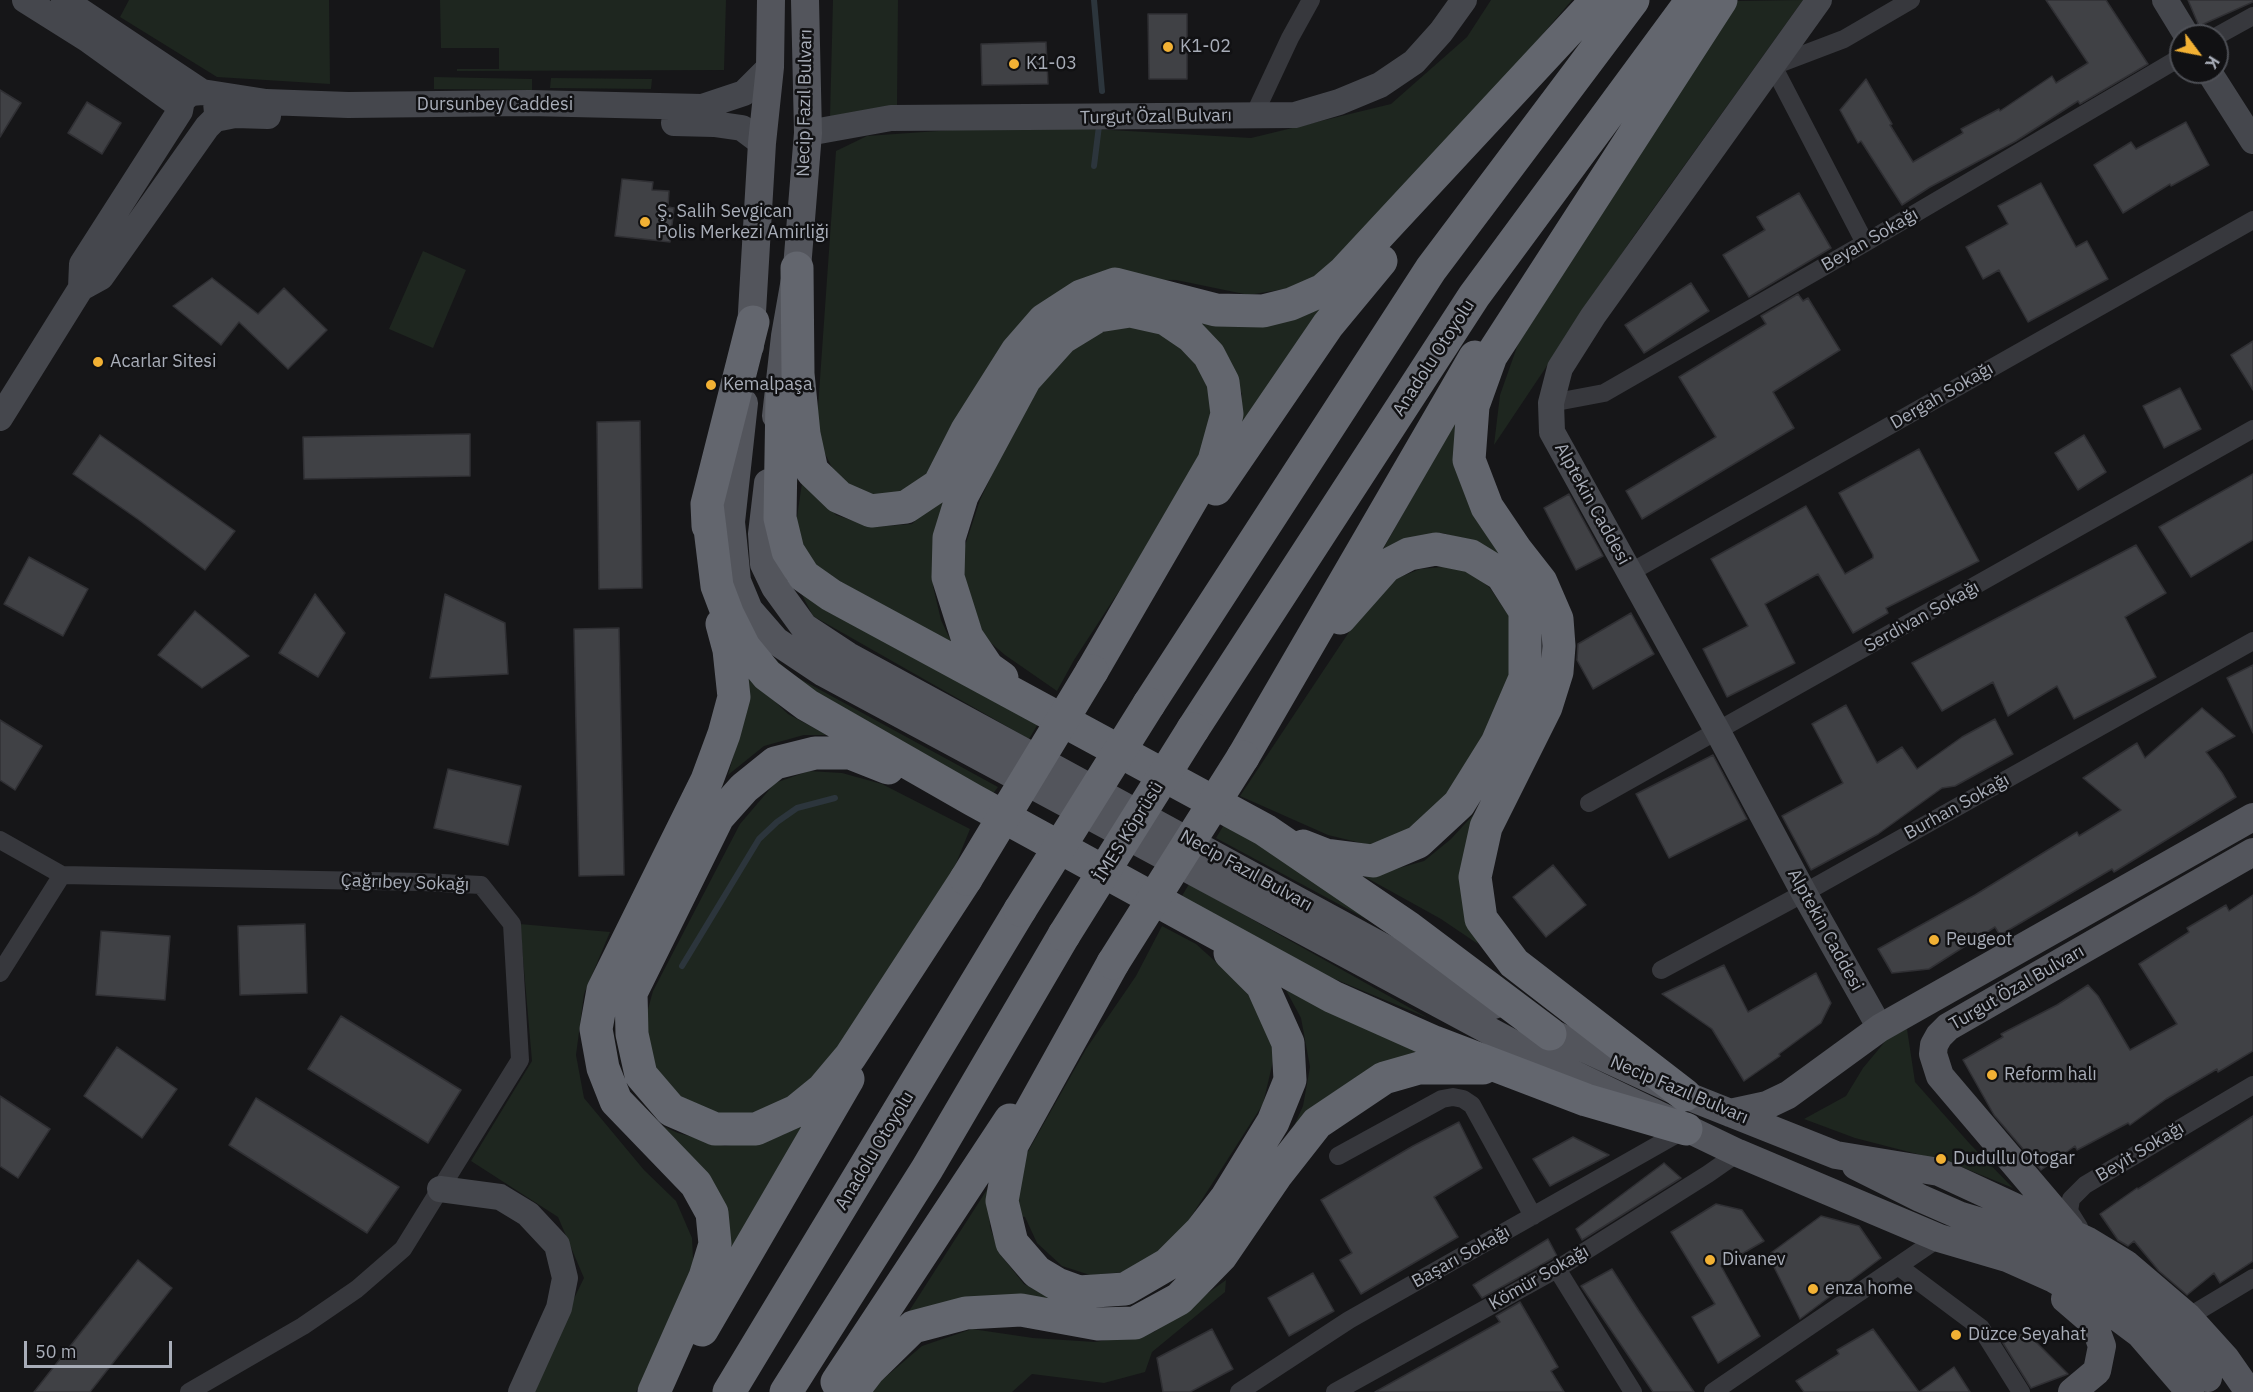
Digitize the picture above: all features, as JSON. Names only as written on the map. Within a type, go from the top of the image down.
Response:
[{"type":"highway","points":[[797,268],[798,374],[804,435],[812,471],[839,497],[871,511],[906,507],[939,485],[967,430],[1017,351],[1044,320],[1081,296],[1115,284],[1216,310],[1263,311],[1292,304],[1323,291],[1344,272],[1597,0]]},
{"type":"highway","name":"Anadolu Otoyolu","points":[[729,1392],[1020,910],[1149,704],[1431,269],[1633,0]]},
{"type":"highway","name":"Anadolu Otoyolu","points":[[1193,729],[1474,296],[1692,0]]},
{"type":"highway","points":[[831,1392],[1113,963],[1243,757],[1475,357],[1616,139],[1719,0]]},
{"type":"highway","points":[[1685,1095],[1514,963],[1481,919],[1475,877],[1486,827],[1546,707],[1557,672],[1559,646],[1557,619],[1541,582],[1487,507],[1469,459],[1473,406],[1491,356],[1719,0]]},
{"type":"highway","points":[[1092,671],[1328,325],[1558,43]]},
{"type":"highway","points":[[667,1392],[763,1221],[1092,671],[1214,461],[1227,414],[1223,382],[1209,355],[1191,336],[1166,319],[1130,311],[1098,315],[1062,338],[1025,379],[962,496],[949,538],[948,577],[967,637],[988,668],[1052,715]]},
{"type":"highway","points":[[654,1392],[705,1277],[716,1244],[712,1213],[696,1184],[616,1101],[603,1068],[596,1029],[603,990],[707,780],[734,697],[729,650],[711,581],[707,504],[753,322]]},
{"type":"highway","points":[[785,336],[780,518],[788,551],[804,576],[831,595],[1265,831],[1409,928],[1550,1034]]},
{"type":"highway","points":[[707,504],[717,586],[728,615],[744,647],[767,675],[807,705],[973,800],[1332,997],[1434,1042],[1586,1100]]},
{"type":"highway","points":[[1243,757],[1333,626],[1386,566],[1409,554],[1436,549],[1471,556],[1502,576],[1525,611],[1525,678],[1497,743],[1459,804],[1418,842],[1373,861],[1326,855],[1265,831]]},
{"type":"highway","name":"İMES Köprüsü","points":[[786,1392],[927,1169],[1064,935],[1193,729]]},
{"type":"highway","points":[[966,879],[850,1057],[823,1089],[796,1111],[756,1129],[715,1129],[671,1110],[640,1075],[632,1034],[631,993],[718,817],[744,788],[775,764],[815,753],[850,753],[973,800]]},
{"type":"highway","points":[[1113,963],[1012,1145],[1002,1201],[1012,1243],[1036,1272],[1057,1284],[1079,1292],[1125,1289],[1168,1264],[1200,1232],[1227,1197],[1273,1122],[1290,1080],[1288,1043],[1262,985],[1241,962],[1190,918]]},
{"type":"highway","points":[[852,1392],[869,1370],[913,1327],[966,1313],[1021,1310],[1098,1324],[1135,1323],[1179,1299],[1221,1256],[1277,1174],[1317,1123],[1384,1078],[1419,1068],[1487,1068],[1686,1129]]},
{"type":"main road","points":[[25,0],[87,39],[180,108]]},
{"type":"main road","points":[[0,418],[81,288],[101,277],[217,113],[216,102],[205,92],[64,0]]},
{"type":"main road","name":"Necip Fazıl Bulvarı","points":[[771,0],[770,67],[762,143],[753,322],[731,522],[737,581],[749,610],[776,641],[824,674],[1538,1057],[1738,1153],[1939,1238],[2007,1258],[2054,1279],[2108,1310],[2140,1334],[2199,1385]]},
{"type":"main road","name":"Necip Fazıl Bulvarı","points":[[805,0],[808,133],[797,268],[785,336],[762,534],[764,564],[775,587],[804,627],[848,657],[1390,951],[1550,1034],[1685,1095],[1836,1155],[1939,1172],[2082,1238],[2126,1264],[2188,1317],[2226,1359],[2249,1392]]},
{"type":"main road","name":"Turgut Özal Bulvarı","points":[[808,133],[891,118],[1295,115],[1340,102],[1380,85],[1414,62],[1441,32],[1464,0]]},
{"type":"main road","name":"Alptekin Caddesi","points":[[1820,0],[1593,316],[1560,368],[1551,403],[1552,432],[1880,1028]]},
{"type":"main road","points":[[2165,0],[2180,24]]},
{"type":"main road","name":"Dursunbey Caddesi","points":[[205,92],[266,102],[348,105],[529,104],[702,107],[744,93],[770,67]]},
{"type":"main road","points":[[2217,84],[2253,141]]},
{"type":"main road","points":[[81,288],[82,264],[180,108],[182,100],[191,93],[205,92]]},
{"type":"main road","name":"Dursunbey Caddesi","points":[[180,108],[181,117],[189,126],[201,129],[235,115],[714,124],[742,128],[762,143]]},
{"type":"main road","name":"Turgut Özal Bulvarı","points":[[1730,1113],[1767,1105],[1788,1095],[1880,1028],[2253,817]]},
{"type":"main road","name":"Turgut Özal Bulvarı","points":[[2082,1238],[1940,1076],[1933,1054],[1934,1045],[1948,1027],[2253,852]]},
{"type":"main road","points":[[1836,1155],[1960,1216],[2018,1233],[2038,1242],[2103,1278],[2141,1305],[2199,1385]]},
{"type":"main road","points":[[440,1189],[500,1197],[528,1214],[557,1245],[565,1278],[559,1308],[521,1392]]},
{"type":"main road","points":[[2007,1258],[2060,1295],[2094,1324],[2102,1346],[2097,1371],[2072,1392]]},
{"type":"street","points":[[1254,115],[1290,38],[1311,0]]},
{"type":"street","points":[[1865,243],[1773,66],[1844,39],[1911,0]]},
{"type":"street","points":[[2229,29],[2253,16]]},
{"type":"street","name":"Beyan Sokağı","points":[[1551,403],[1604,393],[2169,64]]},
{"type":"street","name":"Dergah Sokağı","points":[[1631,572],[2253,220]]},
{"type":"street","name":"Serdivan Sokağı","points":[[1589,803],[2253,429]]},
{"type":"street","name":"Burhan Sokağı","points":[[1661,970],[1804,893],[2253,641]]},
{"type":"street","name":"Çağrıbey Sokağı","points":[[0,840],[62,875],[482,885],[512,924],[520,1060],[440,1189]]},
{"type":"street","points":[[0,973],[62,875]]},
{"type":"street","name":"Beyit Sokağı","points":[[2082,1238],[2069,1211],[2072,1199],[2085,1185],[2253,1085]]},
{"type":"street","points":[[1338,1156],[1442,1100],[1453,1097],[1463,1099],[1472,1105],[1533,1216]]},
{"type":"street","name":"Başarı Sokağı","points":[[1239,1392],[1349,1320],[1686,1129]]},
{"type":"street","name":"Kömür Sokağı","points":[[1335,1392],[1557,1269],[1738,1153]]},
{"type":"street","points":[[189,1392],[303,1326],[357,1289],[403,1249],[440,1189]]},
{"type":"street","points":[[1713,1392],[1939,1238]]},
{"type":"street","points":[[1898,1266],[1981,1328],[2021,1392]]},
{"type":"street","points":[[1557,1269],[1633,1392]]},
{"type":"street","points":[[2188,1317],[2253,1278]]},
{"type":"shaded area","points":[[129,0],[329,0],[330,84],[217,77],[120,17]]},
{"type":"shaded area","points":[[440,0],[726,0],[724,70],[457,71],[457,69],[499,69],[499,48],[441,48]]},
{"type":"shaded area","points":[[833,0],[898,0],[897,106],[830,117]]},
{"type":"shaded area","points":[[1491,0],[1572,0],[1341,262],[1296,287],[1249,295],[1176,280],[1090,279],[926,482],[903,495],[876,499],[845,493],[816,436],[836,151],[867,136],[1023,125],[1251,138],[1391,104],[1467,37]]},
{"type":"shaded area","points":[[1803,0],[1633,237],[1494,445],[1500,395],[1518,344],[1737,1]]},
{"type":"shaded area","points":[[434,77],[532,79],[532,90],[434,89]]},
{"type":"shaded area","points":[[551,78],[652,79],[651,89],[550,88]]},
{"type":"shaded area","points":[[423,251],[466,270],[433,348],[389,329]]},
{"type":"shaded area","points":[[1339,289],[1238,434],[1242,394],[1224,358],[1191,313]]},
{"type":"shaded area","points":[[1127,325],[1171,337],[1189,353],[1212,387],[1212,434],[1187,487],[1074,660],[1057,691],[1005,655],[985,638],[958,567],[980,500],[1026,403],[1069,349],[1111,328]]},
{"type":"shaded area","points":[[1457,418],[1508,561],[1479,544],[1443,533],[1414,537],[1378,558]]},
{"type":"shaded area","points":[[803,476],[836,515],[872,527],[912,524],[949,488],[936,534],[933,586],[941,620],[957,654],[809,562],[796,524]]},
{"type":"shaded area","points":[[1454,566],[1473,574],[1490,588],[1515,625],[1511,676],[1484,736],[1453,794],[1422,825],[1369,845],[1328,835],[1240,796],[1351,629],[1386,583],[1420,569]]},
{"type":"shaded area","points":[[798,587],[1041,719],[1029,739],[813,616]]},
{"type":"shaded area","points":[[767,652],[793,675],[998,787],[989,799],[790,685]]},
{"type":"shaded area","points":[[747,670],[763,690],[788,714],[827,735],[804,735],[764,746],[728,775],[748,704]]},
{"type":"shaded area","points":[[809,771],[842,773],[882,784],[970,829],[953,871],[844,1042],[796,1095],[749,1117],[709,1114],[678,1101],[654,1065],[646,1038],[647,1013],[653,991],[740,824],[775,783]]},
{"type":"shaded area","points":[[1474,814],[1467,915],[1478,944],[1441,919],[1358,873],[1385,872],[1424,861],[1451,839]]},
{"type":"shaded area","points":[[1225,823],[1294,863],[1370,921],[1216,838]]},
{"type":"shaded area","points":[[1189,884],[1428,1018],[1318,972],[1179,901]]},
{"type":"shaded area","points":[[520,924],[610,932],[584,994],[576,1055],[584,1098],[644,1170],[676,1201],[692,1238],[694,1278],[636,1392],[528,1392],[584,1278],[558,1217],[471,1161],[532,1061]]},
{"type":"shaded area","points":[[1162,926],[1196,944],[1253,1000],[1267,1019],[1274,1057],[1263,1104],[1187,1223],[1153,1257],[1126,1272],[1090,1275],[1062,1266],[1037,1243],[1025,1217],[1019,1216],[1018,1184],[1026,1155],[1086,1049],[1136,976]]},
{"type":"shaded area","points":[[1281,981],[1443,1051],[1289,1137],[1303,1106],[1310,1067],[1301,1018]]},
{"type":"shaded area","points":[[1907,1029],[1915,1082],[2013,1188],[1952,1163],[1855,1138],[1804,1119],[1846,1096],[1863,1068],[1888,1038]]},
{"type":"shaded area","points":[[810,1118],[729,1258],[654,1122],[678,1133],[725,1146],[783,1135]]},
{"type":"shaded area","points":[[988,1188],[990,1227],[999,1253],[1024,1284],[1070,1308],[904,1319]]},
{"type":"shaded area","points":[[1226,1280],[1225,1292],[1152,1352],[1145,1372],[1104,1383],[1032,1374],[1012,1392],[870,1392],[922,1346],[972,1329],[1033,1338],[1095,1342],[1154,1332]]},
{"type":"building","points":[[2046,0],[2106,0],[2148,64],[2080,104],[2078,101],[2016,141],[1930,187],[1902,205],[1861,141],[1858,143],[1840,110],[1866,79],[1913,162],[1963,133],[1961,129],[1999,109],[2000,111],[2052,76],[2056,83],[2088,63]]},
{"type":"building","points":[[2188,0],[2253,0],[2204,24],[2198,24]]},
{"type":"building","name":"K1-02","points":[[1148,14],[1187,14],[1187,79],[1149,79]]},
{"type":"building","name":"K1-03","points":[[1046,42],[1048,84],[982,85],[981,44]]},
{"type":"building","points":[[0,90],[21,103],[0,137]]},
{"type":"building","points":[[87,102],[121,123],[102,154],[68,133]]},
{"type":"building","points":[[2186,122],[2209,165],[2171,186],[2170,184],[2123,213],[2094,165],[2131,142],[2136,149]]},
{"type":"building","name":"Ş. Salih Sevgican Polis Merkezi Amirliği","points":[[622,179],[653,182],[652,190],[669,191],[668,207],[674,208],[670,242],[615,236]]},
{"type":"building","points":[[2041,183],[2076,247],[2087,241],[2108,279],[2028,322],[1999,270],[1983,279],[1966,247],[2008,224],[1998,206]]},
{"type":"building","points":[[1799,193],[1831,248],[1749,297],[1723,255],[1765,230],[1757,217]]},
{"type":"building","points":[[212,278],[258,314],[284,288],[327,330],[288,369],[239,322],[221,345],[173,306]]},
{"type":"building","points":[[1691,283],[1709,311],[1644,353],[1625,325]]},
{"type":"building","points":[[1798,294],[1803,301],[1808,298],[1840,350],[1773,392],[1794,428],[1642,519],[1626,491],[1716,437],[1679,377],[1766,324],[1761,316]]},
{"type":"building","points":[[2253,341],[2253,390],[2231,355]]},
{"type":"building","points":[[2180,388],[2201,429],[2164,448],[2143,406]]},
{"type":"building","points":[[640,421],[642,588],[599,589],[597,422]]},
{"type":"building","points":[[470,434],[470,476],[304,479],[303,437]]},
{"type":"building","points":[[100,435],[235,531],[205,570],[73,474]]},
{"type":"building","points":[[2084,435],[2106,472],[2078,490],[2055,453]]},
{"type":"building","points":[[1919,449],[1979,561],[1886,608],[1888,613],[1853,633],[1818,574],[1765,604],[1795,663],[1727,697],[1703,649],[1748,626],[1711,559],[1806,506],[1845,574],[1873,558],[1873,555],[1839,493]]},
{"type":"building","points":[[2253,474],[2253,540],[2191,577],[2159,527]]},
{"type":"building","points":[[1569,494],[1603,556],[1576,570],[1544,508]]},
{"type":"building","points":[[2136,545],[2166,593],[2125,617],[2156,677],[2074,719],[2057,686],[2008,716],[1993,682],[1942,711],[1912,663]]},
{"type":"building","points":[[29,557],[88,589],[63,636],[4,604]]},
{"type":"building","points":[[315,594],[345,633],[318,677],[279,653]]},
{"type":"building","points":[[445,594],[505,623],[508,674],[430,678]]},
{"type":"building","points":[[195,611],[249,656],[202,688],[158,655]]},
{"type":"building","points":[[1631,613],[1654,654],[1593,689],[1577,660],[1578,644]]},
{"type":"building","points":[[619,628],[624,875],[579,876],[574,629]]},
{"type":"building","points":[[2253,665],[2253,733],[2227,678]]},
{"type":"building","points":[[1846,705],[1877,763],[1902,747],[1917,769],[1962,737],[1995,719],[2013,754],[1955,786],[1942,788],[1878,834],[1811,870],[1782,816],[1843,783],[1812,724]]},
{"type":"building","points":[[2202,708],[2235,736],[2206,752],[2236,797],[2114,872],[2112,869],[2000,935],[1995,927],[1929,969],[1892,973],[1878,949],[1975,895],[2077,832],[2079,836],[2121,810],[2083,778],[2137,743],[2145,758]]},
{"type":"building","points":[[0,720],[42,746],[15,790],[0,780]]},
{"type":"building","points":[[1713,755],[1747,819],[1669,858],[1636,794]]},
{"type":"building","points":[[448,769],[521,786],[508,845],[434,828]]},
{"type":"building","points":[[1553,865],[1586,905],[1546,937],[1513,897]]},
{"type":"building","points":[[2253,895],[2253,1051],[2166,1099],[2130,1125],[2128,1123],[2077,1150],[2075,1146],[2041,1170],[1994,1115],[1963,1060],[2003,1037],[2001,1034],[2057,1005],[2088,985],[2098,996],[2130,1050],[2177,1024],[2139,964],[2189,932],[2187,928],[2226,905],[2229,911]]},
{"type":"building","points":[[305,924],[307,993],[240,995],[238,926]]},
{"type":"building","points":[[101,931],[170,936],[165,1000],[96,995]]},
{"type":"building","points":[[1724,965],[1748,1012],[1816,973],[1831,1003],[1821,1023],[1744,1081],[1712,1029],[1662,994]]},
{"type":"building","points":[[341,1016],[461,1090],[428,1143],[308,1069]]},
{"type":"building","points":[[117,1047],[177,1089],[142,1138],[84,1096]]},
{"type":"building","points":[[0,1096],[50,1129],[18,1178],[0,1166]]},
{"type":"building","points":[[256,1098],[399,1187],[367,1233],[229,1145]]},
{"type":"building","points":[[2253,1116],[2253,1261],[2220,1283],[2214,1273],[2187,1295],[2159,1271],[2134,1241],[2128,1246],[2118,1240],[2100,1214],[2137,1188]]},
{"type":"building","points":[[1459,1122],[1482,1168],[1434,1197],[1458,1237],[1361,1294],[1340,1260],[1352,1253],[1321,1200]]},
{"type":"building","points":[[1573,1137],[1609,1155],[1550,1186],[1533,1159]]},
{"type":"building","points":[[1664,1163],[1681,1178],[1582,1240],[1576,1229]]},
{"type":"building","points":[[1716,1204],[1742,1210],[1764,1241],[1721,1266],[1760,1336],[1718,1363],[1692,1317],[1715,1304],[1671,1232]]},
{"type":"building","name":"enza home","points":[[1821,1216],[1859,1226],[1881,1258],[1800,1319],[1768,1255]]},
{"type":"building","points":[[1548,1239],[1557,1256],[1482,1298],[1473,1285]]},
{"type":"building","points":[[138,1260],[172,1288],[90,1392],[34,1392]]},
{"type":"building","points":[[1612,1269],[1694,1392],[1653,1392],[1581,1286]]},
{"type":"building","points":[[1313,1273],[1334,1311],[1289,1336],[1268,1298]]},
{"type":"building","points":[[1520,1302],[1558,1367],[1551,1371],[1564,1392],[1375,1392],[1500,1322],[1496,1316]]},
{"type":"building","points":[[1212,1329],[1233,1369],[1190,1392],[1163,1392],[1157,1358]]},
{"type":"building","points":[[1873,1329],[1919,1392],[1804,1392],[1796,1381],[1839,1354],[1837,1350]]},
{"type":"building","points":[[2026,1332],[2068,1374],[2031,1388],[2003,1343]]},
{"type":"building","points":[[1954,1367],[1970,1392],[1919,1392]]},
{"type":"waterway","points":[[1094,0],[1102,91]]},
{"type":"waterway","points":[[1094,166],[1099,126]]},
{"type":"waterway","points":[[682,966],[759,839],[797,808],[835,798]]},
{"type":"place","name":"K1-02","points":[[1168,47]]},
{"type":"place","name":"K1-03","points":[[1014,64]]},
{"type":"place","name":"Ş. Salih Sevgican Polis Merkezi Amirliği","points":[[645,222]]},
{"type":"place","name":"Acarlar Sitesi","points":[[98,362]]},
{"type":"place","name":"Kemalpaşa","points":[[711,385]]},
{"type":"place","name":"Peugeot","points":[[1934,940]]},
{"type":"place","name":"Reform halı","points":[[1992,1075]]},
{"type":"place","name":"Dudullu Otogar","points":[[1941,1159]]},
{"type":"place","name":"Divanev","points":[[1710,1260]]},
{"type":"place","name":"enza home","points":[[1813,1289]]},
{"type":"place","name":"Düzce Seyahat","points":[[1956,1335]]}]
